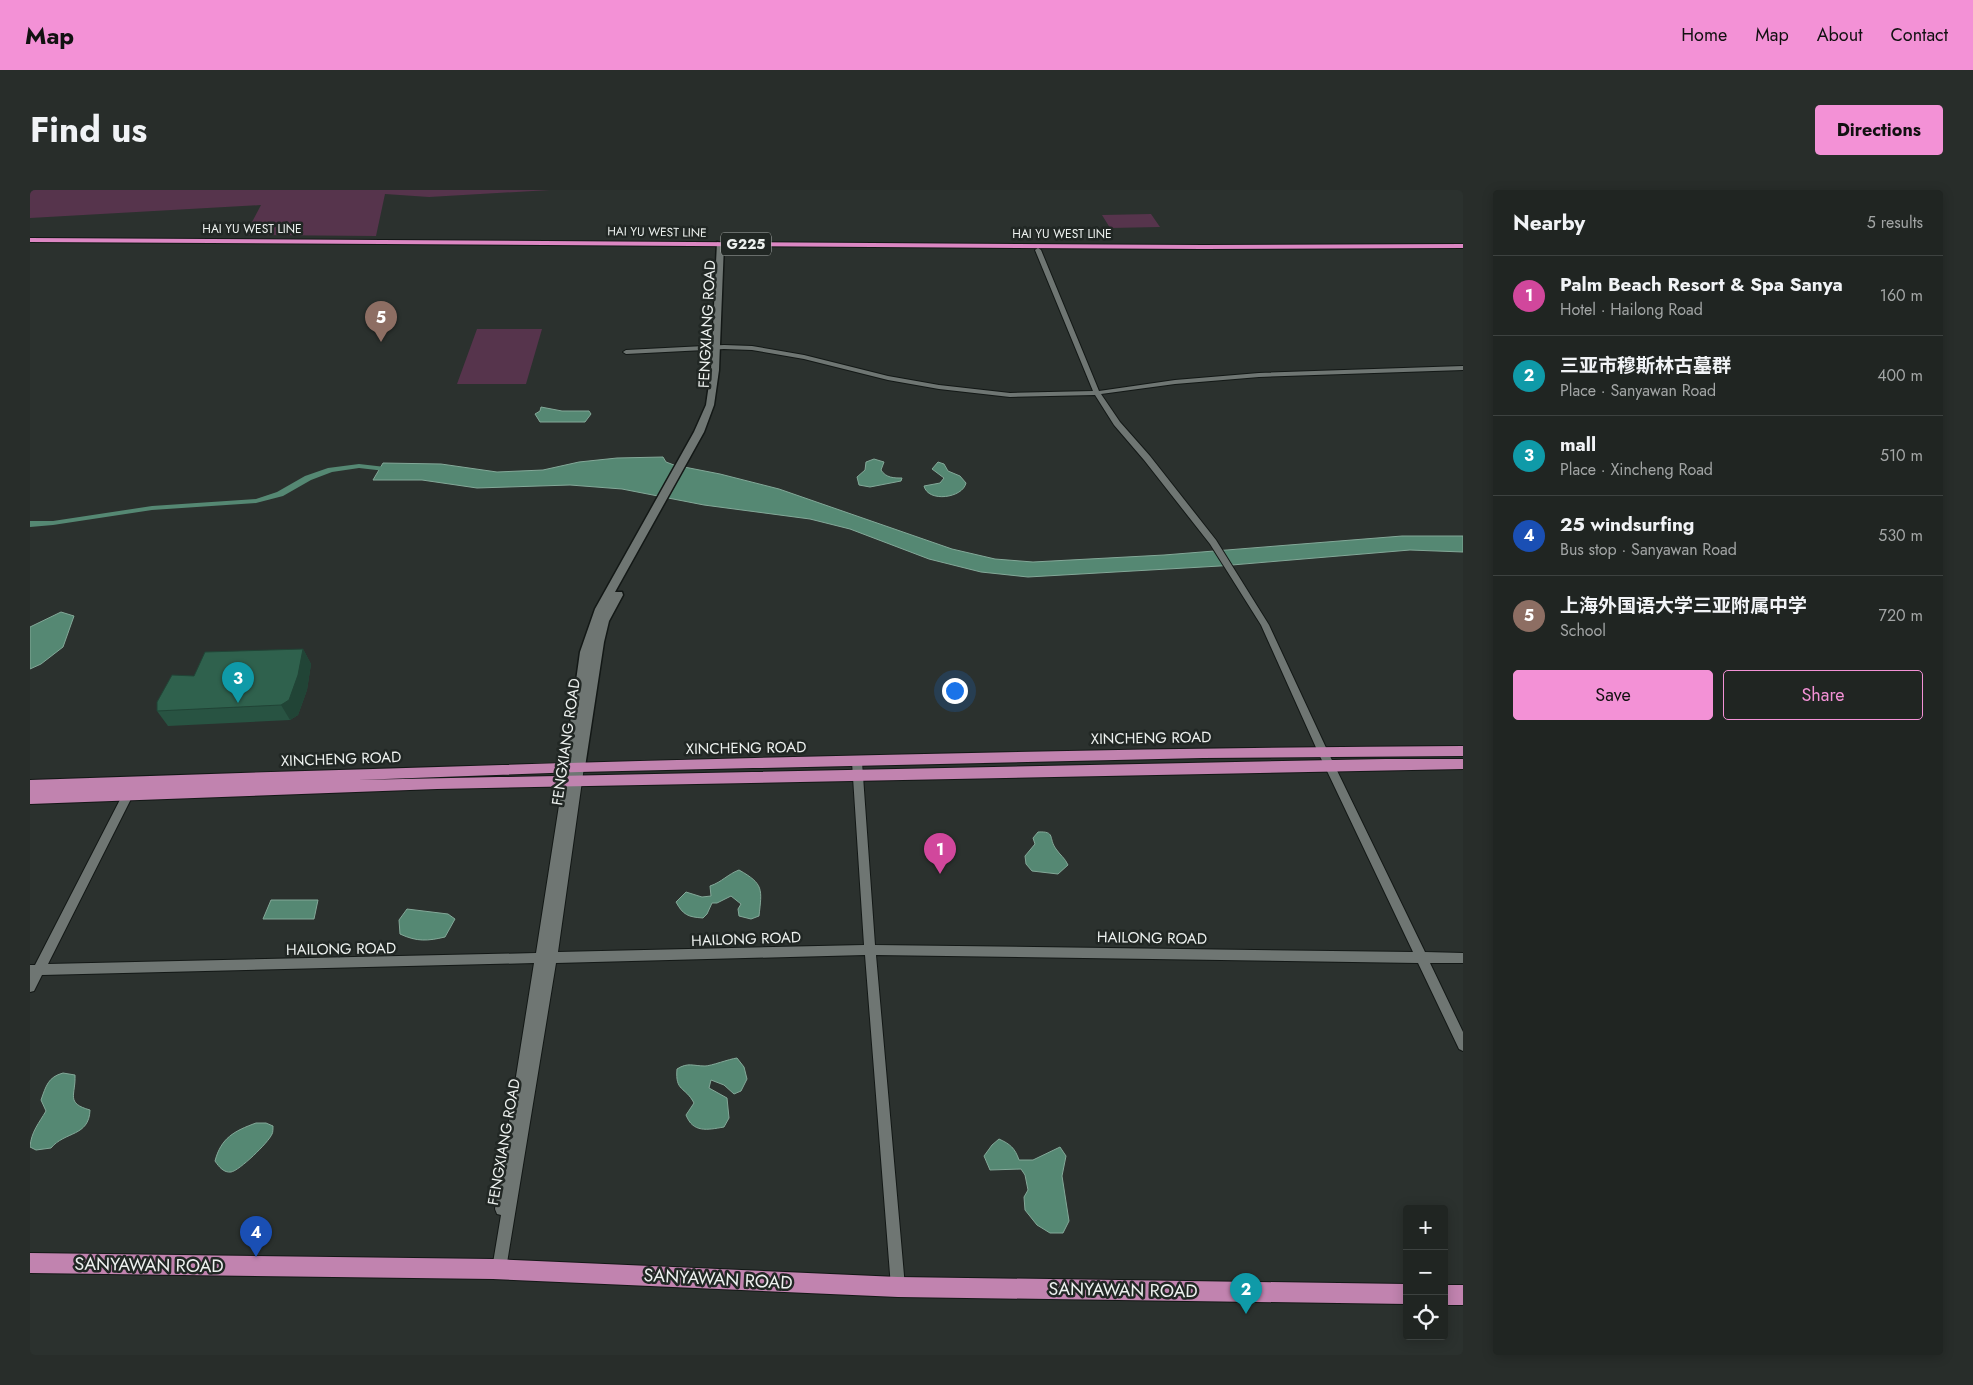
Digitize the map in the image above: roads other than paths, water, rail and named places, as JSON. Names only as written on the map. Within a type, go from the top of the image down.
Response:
[{"type":"highway","name":"HAI YU WEST LINE","points":[[30,240],[1463,251]]},
{"type":"highway","name":"HAI YU WEST LINE","points":[[30,245],[723,246],[1038,250],[1463,246]]},
{"type":"main road","name":"XINCHENG ROAD","points":[[30,786],[132,787],[572,781],[857,769],[1326,758],[1463,751]]},
{"type":"main road","name":"XINCHENG ROAD","points":[[1326,758],[1463,764]]},
{"type":"main road","name":"XINCHENG ROAD","points":[[30,798],[132,787],[574,767],[857,769]]},
{"type":"main road","name":"SANYAWAN ROAD","points":[[30,1263],[496,1269],[898,1287],[1403,1294]]},
{"type":"main road","points":[[1448,1295],[1463,1295]]},
{"type":"street","name":"FENGXIANG ROAD","points":[[496,1269],[546,959],[574,767],[598,642],[604,621],[685,465],[707,433],[717,405],[723,370],[720,347],[723,246]]},
{"type":"street","points":[[1038,250],[1097,393],[1117,423],[1148,458],[1213,542],[1265,625],[1326,758],[1463,1045]]},
{"type":"street","points":[[626,352],[720,347],[752,348],[804,357],[888,378],[968,392],[1010,395],[1097,393],[1175,382],[1259,375],[1463,368]]},
{"type":"street","points":[[857,769],[898,1287]]},
{"type":"street","points":[[30,987],[34,970],[132,787]]},
{"type":"street","name":"HAILONG ROAD","points":[[34,970],[870,950],[1463,958]]},
{"type":"waterway","points":[[30,524],[53,523],[152,508],[256,501],[280,494],[308,478],[331,470],[359,466],[394,470]]},
{"type":"place","name":"上海外国语大学三亚附属中学","points":[[381,342]]},
{"type":"place","name":"mall","points":[[238,703]]},
{"type":"place","name":"Palm Beach Resort & Spa Sanya","points":[[940,874]]},
{"type":"place","name":"25 windsurfing","points":[[256,1257]]},
{"type":"place","name":"三亚市穆斯林古墓群","points":[[1246,1314]]}]
